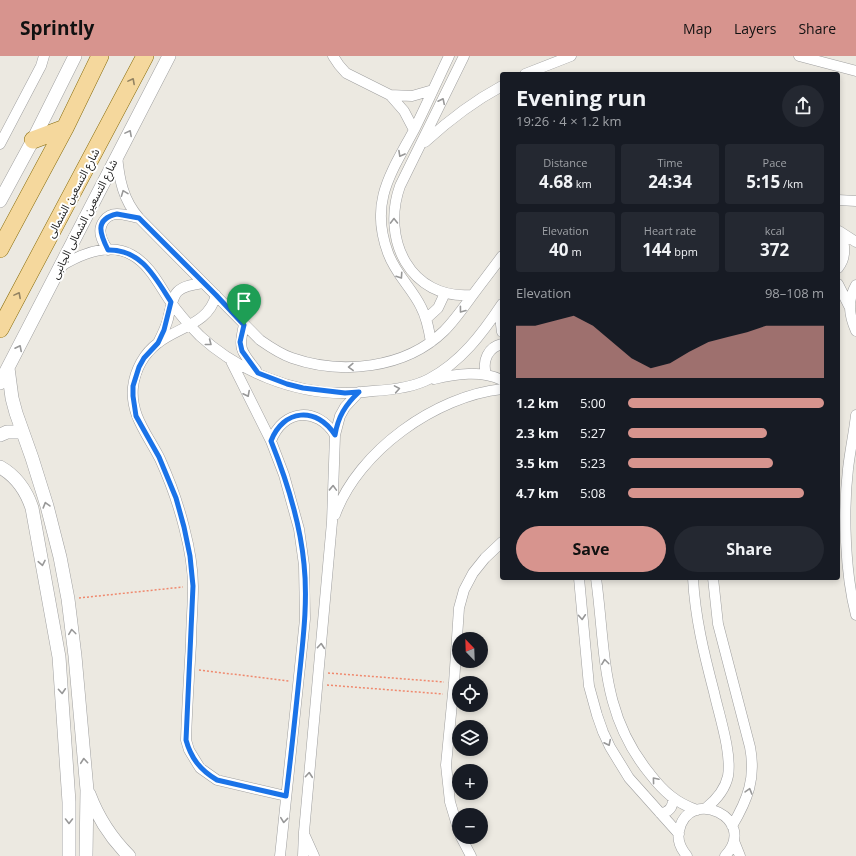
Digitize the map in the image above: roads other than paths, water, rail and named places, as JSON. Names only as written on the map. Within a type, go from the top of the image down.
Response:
[{"type":"main road","points":[[0,250],[65,128],[100,56]]},
{"type":"main road","name":"شارع التسعين الشمالى","points":[[0,330],[145,56]]},
{"type":"main road","points":[[33,140],[65,128]]},
{"type":"street","points":[[0,144],[41,66],[44,56]]},
{"type":"street","points":[[0,201],[4,189],[33,140],[76,56]]},
{"type":"street","name":"شارع التسعين الشمالى الجانبى","points":[[0,383],[169,56]]},
{"type":"street","points":[[333,56],[339,66],[346,73],[390,95],[404,111],[414,130]]},
{"type":"street","points":[[431,342],[426,319],[421,307],[391,262],[384,242],[381,222],[382,202],[386,183],[394,165],[414,130],[449,56]]},
{"type":"street","points":[[464,56],[400,186],[394,215],[395,236],[402,255],[413,273],[428,286],[445,293],[458,296],[472,295]]},
{"type":"street","points":[[530,72],[571,56]]},
{"type":"street","points":[[799,56],[856,71]]},
{"type":"street","points":[[420,146],[442,126],[466,108],[500,87]]},
{"type":"street","points":[[390,95],[412,96],[433,90]]},
{"type":"street","points":[[117,155],[122,190],[132,210],[139,218],[260,340],[280,353],[303,361],[328,366],[353,367],[388,362],[411,354],[431,342],[444,331],[500,259]]},
{"type":"street","points":[[840,200],[856,201]]},
{"type":"street","points":[[108,250],[100,232],[104,220],[117,214],[139,218]]},
{"type":"street","points":[[840,232],[856,242]]},
{"type":"street","points":[[840,233],[844,243],[844,255],[840,264]]},
{"type":"street","points":[[61,266],[82,255],[108,250],[132,254],[158,281],[171,302],[189,326],[201,337],[230,359],[258,373],[287,384],[303,388],[345,393],[402,388],[428,380],[456,375],[486,374],[500,379]]},
{"type":"street","points":[[158,343],[166,325],[171,302],[175,294],[183,287],[188,285],[204,283]]},
{"type":"street","points":[[849,306],[856,285]]},
{"type":"street","points":[[840,288],[849,306],[856,331]]},
{"type":"street","points":[[426,319],[438,308],[445,293]]},
{"type":"street","points":[[216,295],[211,308],[199,320],[158,343],[144,358],[135,376],[133,386],[134,406],[141,425],[162,464],[176,498],[187,542],[193,586],[186,740],[189,750],[194,760],[204,771],[217,780],[286,796]]},
{"type":"street","points":[[428,380],[447,368],[463,355],[500,307]]},
{"type":"street","points":[[244,325],[240,342],[242,351],[258,373]]},
{"type":"street","points":[[486,374],[484,368],[486,357],[493,347],[500,345]]},
{"type":"street","points":[[230,359],[271,441],[284,475],[295,511],[304,565],[305,619],[280,856]]},
{"type":"street","points":[[8,368],[12,398],[46,506],[60,557],[68,599],[75,656],[87,790],[86,856]]},
{"type":"street","points":[[332,522],[343,498],[358,474],[396,435],[419,419],[443,406],[469,396],[500,388]]},
{"type":"street","points":[[303,856],[332,522],[335,435],[338,420],[345,407],[359,392]]},
{"type":"street","points":[[271,441],[274,432],[280,425],[288,419],[301,415],[315,416],[330,427],[335,435]]},
{"type":"street","points":[[856,415],[848,470],[846,515],[849,570],[856,615]]},
{"type":"street","points":[[0,435],[7,432],[22,432]]},
{"type":"street","points":[[0,467],[10,473],[20,484],[32,508],[60,657],[69,802],[69,856]]},
{"type":"street","points":[[452,809],[446,765],[454,683],[459,608],[461,599],[469,581],[479,565],[500,544]]},
{"type":"street","points":[[579,580],[587,672],[590,692],[597,715],[610,747],[629,778],[679,834]]},
{"type":"street","points":[[596,580],[606,674],[618,721],[629,743],[646,769],[673,799],[688,807],[715,810],[724,814],[732,826],[734,840],[740,856]]},
{"type":"street","points":[[687,856],[681,847],[679,834],[683,821],[689,814],[713,802],[725,786],[729,767],[725,737],[701,641],[694,601],[693,580]]},
{"type":"street","points":[[713,580],[718,624],[750,746],[752,762],[752,778],[749,793],[732,826]]},
{"type":"street","points":[[60,657],[75,656]]},
{"type":"street","points":[[87,790],[94,808],[104,825],[115,841],[129,856]]},
{"type":"street","points":[[660,813],[670,810],[673,799]]},
{"type":"street","points":[[304,832],[314,856]]},
{"type":"street","points":[[725,856],[731,849],[734,840]]},
{"type":"street","points":[[465,844],[471,856]]}]
